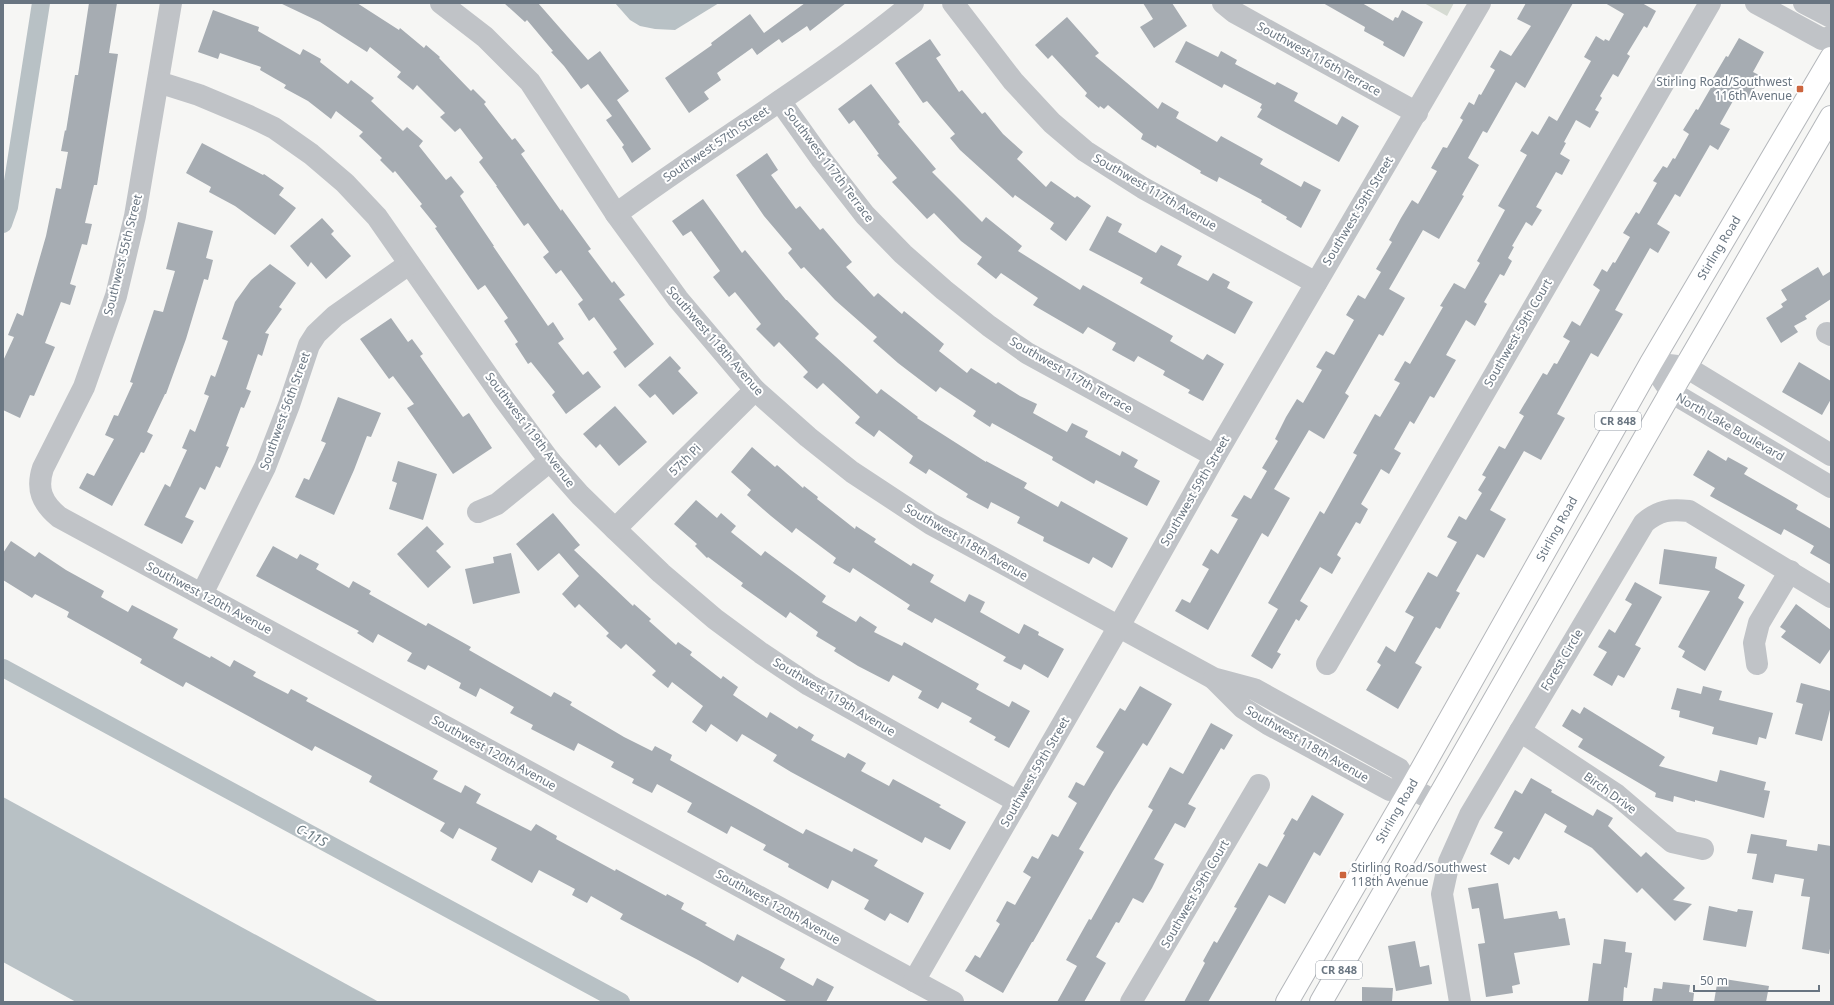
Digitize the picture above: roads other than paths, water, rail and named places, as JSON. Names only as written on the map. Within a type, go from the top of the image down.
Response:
[{"type":"main road","name":"Stirling Road","points":[[1287,1002],[1411,788],[1651,363],[1831,58]]},
{"type":"main road","name":"CR 848","points":[[1321,1002],[1671,392],[1831,117]]},
{"type":"street","name":"Southwest 55th Street","points":[[41,496],[40,478],[43,468],[84,387],[116,296],[135,216],[171,3]]},
{"type":"street","name":"Southwest 118th Avenue","points":[[441,3],[485,37],[530,82],[653,268],[696,323],[755,390],[808,437],[852,472],[930,524],[1212,678],[1254,689],[1399,769],[1411,788],[1436,802]]},
{"type":"street","name":"Southwest 57th Street","points":[[616,214],[662,180],[869,39],[913,3]]},
{"type":"street","name":"Southwest 117th Avenue","points":[[954,3],[1013,81],[1052,123],[1085,151],[1143,188],[1316,283]]},
{"type":"street","name":"Southwest 116th Terrace","points":[[1223,3],[1234,12],[1417,113]]},
{"type":"street","name":"Southwest 59th Street","points":[[914,981],[1118,628],[1215,456],[1480,3]]},
{"type":"street","name":"Southwest 59th Court","points":[[1327,664],[1710,3]]},
{"type":"street","points":[[1756,3],[1822,39],[1831,37]]},
{"type":"street","points":[[1804,3],[1831,18]]},
{"type":"street","name":"Southwest 119th Avenue","points":[[158,82],[199,95],[274,128],[311,154],[345,183],[377,217],[504,399],[550,461],[580,495],[615,530],[715,619],[761,653],[809,685],[1018,802]]},
{"type":"street","name":"Southwest 117th Terrace","points":[[780,101],[822,160],[865,216],[903,254],[944,290],[989,326],[1027,353],[1215,456]]},
{"type":"street","name":"Southwest 56th Street","points":[[202,594],[265,467],[281,428],[309,345],[316,334],[335,316],[409,264]]},
{"type":"street","points":[[1651,363],[1686,367],[1831,455]]},
{"type":"street","name":"North Lake Boulevard","points":[[1651,363],[1671,392],[1831,487]]},
{"type":"street","name":"57th Pi","points":[[615,530],[755,390]]},
{"type":"street","points":[[478,512],[497,504],[550,461]]},
{"type":"street","name":"Southwest 120th Avenue","points":[[41,496],[45,503],[59,516],[953,1002]]},
{"type":"street","name":"Forest Circle","points":[[1460,1002],[1442,894],[1449,862],[1470,815],[1644,523],[1656,513],[1676,510],[1689,511],[1831,597]]},
{"type":"street","points":[[1757,664],[1754,643],[1759,624],[1790,571]]},
{"type":"street","name":"Birch Drive","points":[[1520,731],[1617,795],[1672,842],[1703,849]]},
{"type":"street","name":"Southwest 59th Court","points":[[1131,1002],[1259,785]]},
{"type":"waterway","points":[[3,224],[9,207],[41,3]]},
{"type":"waterway","name":"C-11S","points":[[3,668],[621,1002]]},
{"type":"place","name":"Stirling Road/Southwest 116th Avenue","points":[[1800,89]]},
{"type":"place","name":"Stirling Road/Southwest 118th Avenue","points":[[1343,875]]}]
